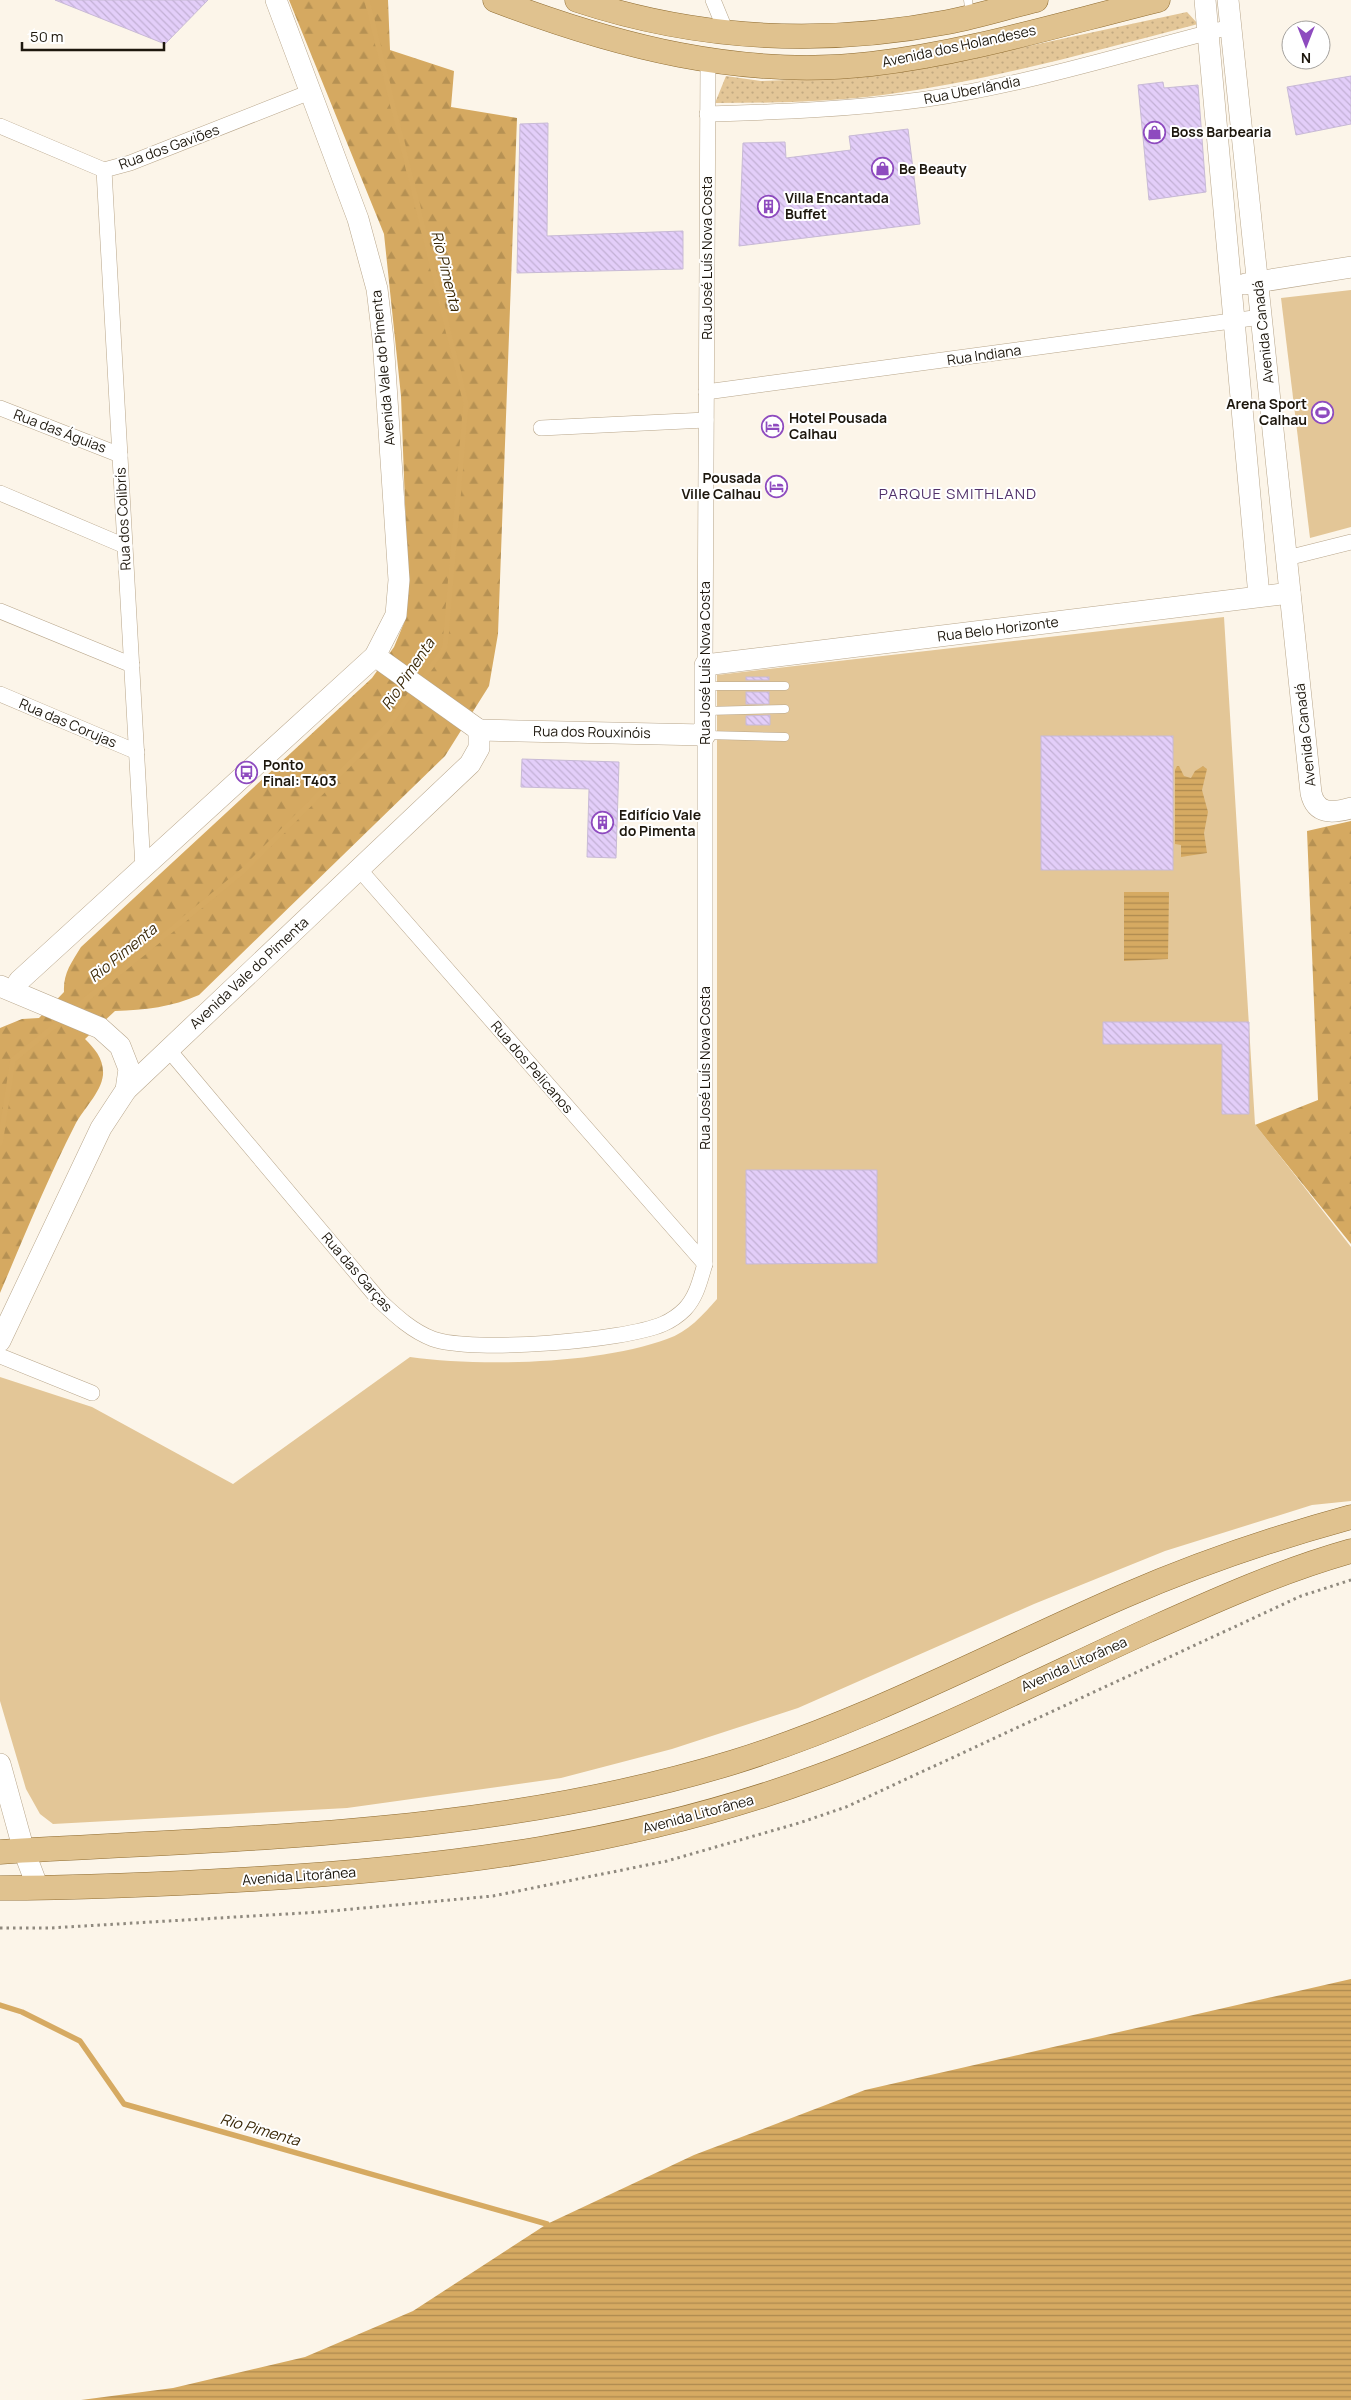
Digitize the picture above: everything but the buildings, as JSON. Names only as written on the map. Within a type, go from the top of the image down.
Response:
[{"type":"main road","name":"Avenida dos Holandeses","points":[[496,0],[608,39],[708,62],[764,66],[829,67],[870,64],[978,45],[1158,0]]},
{"type":"main road","name":"Avenida dos Holandeses","points":[[577,0],[634,17],[727,34],[790,37],[850,35],[904,29],[969,8],[1036,0]]},
{"type":"main road","points":[[0,1852],[369,1831],[524,1811],[667,1781],[796,1741],[882,1706],[1125,1596],[1219,1558],[1351,1517]]},
{"type":"main road","points":[[1346,1553],[1328,1546],[1329,1537],[1334,1531],[1351,1526]]},
{"type":"main road","points":[[1213,1601],[1232,1584],[1277,1567],[1282,1558],[1280,1549],[1269,1541]]},
{"type":"main road","name":"Avenida Litorânea","points":[[0,1888],[223,1881],[421,1867],[518,1854],[659,1826],[762,1796],[869,1758],[1213,1601],[1288,1571],[1346,1553]]},
{"type":"street","name":"Avenida Vale do Pimenta","points":[[7,989],[143,868],[374,656],[393,624],[399,592],[383,339],[377,289],[369,254],[276,0]]},
{"type":"street","points":[[713,0],[727,34]]},
{"type":"street","name":"Avenida Canadá","points":[[1206,0],[1258,596]]},
{"type":"street","name":"Avenida Canadá","points":[[1228,0],[1311,794],[1313,801],[1321,810],[1330,812],[1351,808]]},
{"type":"street","name":"Rua Uberlândia","points":[[708,114],[802,111],[929,99],[995,87],[1230,27]]},
{"type":"street","name":"Rua José Luís Nova Costa","points":[[705,1264],[708,62]]},
{"type":"street","name":"Rua dos Gaviões","points":[[0,126],[104,170],[130,163],[310,92]]},
{"type":"street","name":"Rua dos Colibrís","points":[[104,170],[143,868]]},
{"type":"street","points":[[1232,286],[1351,267]]},
{"type":"street","name":"Rua Indiana","points":[[706,392],[1261,317]]},
{"type":"street","name":"Rua das Águias","points":[[0,408],[120,454]]},
{"type":"street","points":[[541,428],[706,420]]},
{"type":"street","points":[[0,493],[125,546]]},
{"type":"street","points":[[1287,558],[1351,542]]},
{"type":"street","name":"Rua Belo Horizonte","points":[[705,665],[1290,592]]},
{"type":"street","points":[[0,611],[132,665]]},
{"type":"street","points":[[374,656],[479,730]]},
{"type":"street","name":"Rua das Corujas","points":[[0,694],[137,752]]},
{"type":"street","name":"Avenida Vale do Pimenta","points":[[126,1057],[147,1055],[168,1049],[470,764],[479,748],[479,730]]},
{"type":"street","name":"Rua dos Rouxinóis","points":[[479,730],[705,735]]},
{"type":"street","name":"Rua dos Pelicanos","points":[[359,870],[705,1264]]},
{"type":"street","points":[[7,989],[100,1028],[115,1041],[126,1057],[129,1069],[126,1090]]},
{"type":"street","points":[[0,1342],[101,1128],[126,1090],[168,1049]]},
{"type":"street","name":"Rua das Garças","points":[[168,1049],[380,1301],[415,1330],[432,1338],[453,1344],[499,1345],[620,1336],[663,1324],[685,1310],[697,1292],[705,1264]]},
{"type":"street","points":[[0,1356],[92,1393]]},
{"type":"street","points":[[0,1764],[24,1851],[38,1888]]},
{"type":"lane","points":[[705,686],[785,686]]},
{"type":"lane","points":[[705,712],[785,709]]},
{"type":"lane","points":[[705,735],[785,736]]},
{"type":"shaded area","points":[[1187,12],[1198,24],[1081,55],[962,82],[883,95],[841,99],[715,103],[726,76],[761,81],[812,79],[963,60]]},
{"type":"shaded area","name":"Arena Sport Calhau","points":[[1351,290],[1351,527],[1310,538],[1281,298]]},
{"type":"shaded area","points":[[1224,617],[1255,1124],[1351,1247],[1351,1501],[1312,1505],[1165,1551],[1034,1604],[798,1708],[672,1749],[561,1778],[347,1808],[53,1824],[40,1814],[26,1789],[0,1701],[0,1377],[92,1407],[233,1484],[410,1357],[471,1362],[540,1361],[575,1358],[609,1354],[640,1347],[667,1339],[682,1332],[701,1317],[717,1299],[717,675]]},
{"type":"shaded area","points":[[1179,766],[1184,776],[1191,778],[1195,771],[1203,766],[1207,769],[1202,790],[1208,812],[1204,833],[1207,853],[1181,857],[1181,845],[1175,844],[1175,770]]},
{"type":"shaded area","points":[[1124,892],[1169,892],[1168,959],[1124,961]]},
{"type":"shaded area","points":[[1351,1979],[1351,2400],[81,2400],[173,2388],[305,2357],[413,2311],[547,2224],[694,2155],[865,2090]]},
{"type":"green space","points":[[289,0],[388,0],[390,50],[454,71],[451,107],[517,118],[498,634],[489,686],[445,756],[199,995],[158,1007],[115,1011],[85,1039],[95,1051],[102,1064],[102,1082],[78,1119],[36,1209],[0,1293],[0,1028],[22,1019],[39,1018],[64,992],[66,974],[81,947],[372,678],[394,647],[404,623],[408,585],[401,396],[384,234]]},
{"type":"green space","points":[[1351,821],[1351,1244],[1255,1125],[1318,1100],[1307,831]]},
{"type":"waterway","name":"Rio Pimenta","points":[[367,0],[466,403],[445,647],[420,682]]},
{"type":"waterway","name":"Rio Pimenta","points":[[72,1011],[243,871],[390,723],[414,689]]},
{"type":"waterway","name":"Rio Pimenta","points":[[0,1143],[13,1060],[63,1019]]},
{"type":"waterway","name":"Rio Pimenta","points":[[0,2005],[22,2012],[80,2041],[124,2104],[547,2224]]},
{"type":"place","name":"Boss Barbearia","points":[[1155,132]]},
{"type":"place","name":"Be Beauty","points":[[883,169]]},
{"type":"place","name":"Villa Encantada Buffet","points":[[769,206]]},
{"type":"place","name":"Arena Sport Calhau","points":[[1323,412]]},
{"type":"place","name":"Hotel Pousada Calhau","points":[[773,426]]},
{"type":"place","name":"Pousada Ville Calhau","points":[[777,486]]},
{"type":"place","name":"Ponto Final: T403","points":[[247,773]]},
{"type":"place","name":"Edifício Vale do Pimenta","points":[[603,823]]},
{"type":"district","name":"PARQUE SMITHLAND","points":[[958,494]]}]
